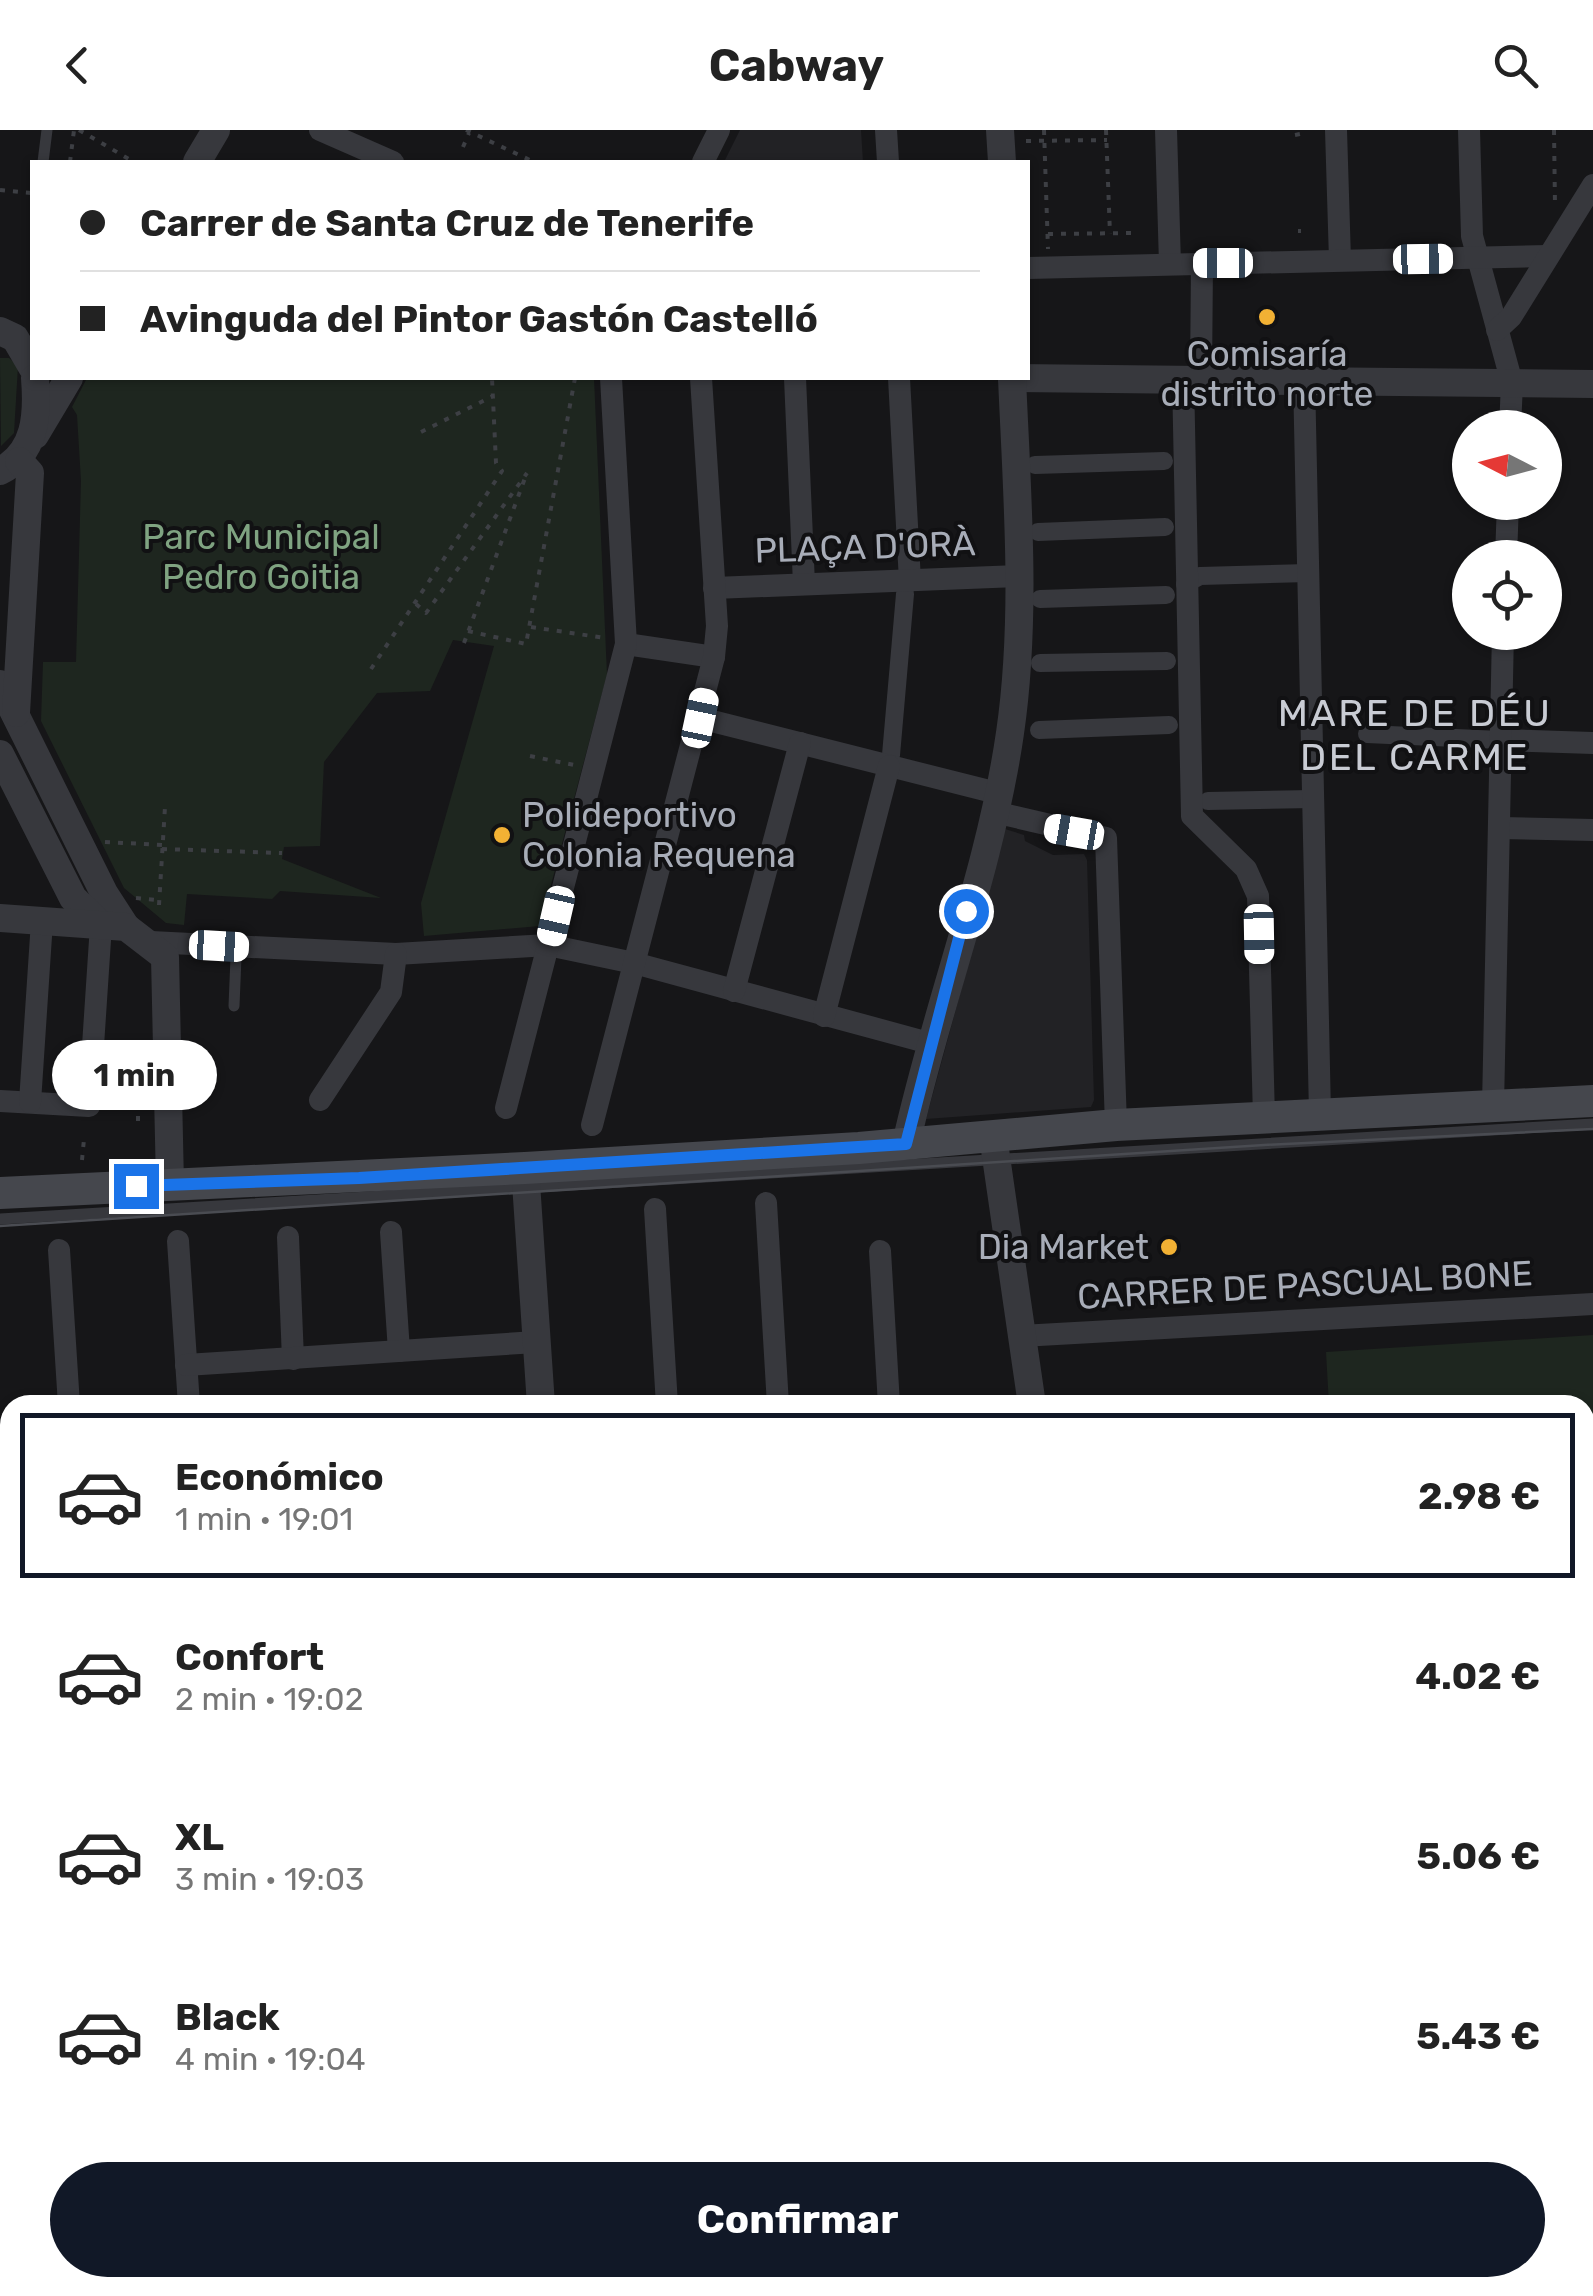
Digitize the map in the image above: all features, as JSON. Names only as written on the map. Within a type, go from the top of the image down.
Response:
[{"type":"main road","points":[[0,1193],[170,1184],[526,1179],[906,1144],[994,1147],[1116,1125],[1593,1100]]},
{"type":"street","points":[[197,160],[216,130]]},
{"type":"street","points":[[320,130],[389,160]]},
{"type":"street","points":[[704,160],[718,130]]},
{"type":"street","points":[[886,130],[888,160]]},
{"type":"street","points":[[1166,130],[1170,264]]},
{"type":"street","points":[[1336,130],[1340,260]]},
{"type":"street","points":[[1469,130],[1472,236],[1512,383],[1511,410]]},
{"type":"street","points":[[1497,330],[1511,317],[1593,184]]},
{"type":"street","points":[[1030,268],[1548,256]]},
{"type":"street","points":[[1202,263],[1175,589],[1200,809],[1246,869],[1258,896],[1264,1118]]},
{"type":"street","points":[[12,338],[30,364]]},
{"type":"street","points":[[1030,378],[1593,384]]},
{"type":"street","points":[[1304,378],[1320,1114]]},
{"type":"street","points":[[16,459],[35,380]]},
{"type":"street","points":[[16,459],[68,380]]},
{"type":"street","points":[[506,1108],[548,945],[616,641],[611,380]]},
{"type":"street","points":[[592,1125],[714,657],[714,588],[701,380]]},
{"type":"street","points":[[795,380],[804,584]]},
{"type":"street","points":[[899,380],[907,588]]},
{"type":"street","points":[[906,1144],[929,1043],[996,803],[1010,733],[1020,576],[1012,380]]},
{"type":"street","points":[[16,459],[30,473],[16,715]]},
{"type":"street","points":[[1035,465],[1164,461]]},
{"type":"street","points":[[1038,532],[1165,527]]},
{"type":"street","points":[[1040,599],[1175,589],[1200,576],[1308,572]]},
{"type":"street","name":"PLAÇA D'ORÀ","points":[[714,588],[804,584],[907,588],[1020,576]]},
{"type":"street","name":"PLAÇA D'ORÀ","points":[[890,760],[907,588]]},
{"type":"street","points":[[616,641],[714,657]]},
{"type":"street","points":[[1493,1106],[1503,650]]},
{"type":"street","points":[[1040,663],[1167,662]]},
{"type":"street","points":[[0,684],[126,931],[89,1106],[0,1101]]},
{"type":"street","points":[[700,718],[890,760],[996,803],[1106,838],[1116,1125]]},
{"type":"street","points":[[1038,730],[1169,725]]},
{"type":"street","points":[[1367,734],[1593,744]]},
{"type":"street","points":[[734,991],[800,742]]},
{"type":"street","points":[[0,754],[73,898],[165,957],[170,1184]]},
{"type":"street","points":[[824,1016],[890,760]]},
{"type":"street","points":[[1200,809],[1313,799]]},
{"type":"street","points":[[1500,828],[1593,830]]},
{"type":"street","points":[[0,918],[396,954],[548,945],[634,962],[929,1043]]},
{"type":"street","points":[[30,1102],[42,920]]},
{"type":"street","points":[[320,1100],[392,992],[396,954]]},
{"type":"street","points":[[994,1147],[1030,1395]]},
{"type":"street","points":[[526,1179],[540,1395]]},
{"type":"street","points":[[766,1203],[777,1395]]},
{"type":"street","points":[[655,1209],[665,1395]]},
{"type":"street","points":[[391,1232],[398,1350]]},
{"type":"street","points":[[288,1236],[293,1359]]},
{"type":"street","points":[[178,1241],[188,1395]]},
{"type":"street","points":[[59,1250],[68,1395]]},
{"type":"street","points":[[880,1251],[887,1395]]},
{"type":"street","name":"CARRER DE PASCUAL BONE","points":[[1021,1336],[1593,1304]]},
{"type":"street","points":[[186,1365],[536,1342]]},
{"type":"lane","points":[[43,160],[47,130]]},
{"type":"lane","points":[[234,1006],[236,957]]},
{"type":"lane","points":[[0,1219],[994,1147],[1593,1124]]},
{"type":"path","points":[[70,160],[76,130],[130,160]]},
{"type":"path","points":[[1044,130],[1048,254]]},
{"type":"path","points":[[1106,130],[1110,234]]},
{"type":"path","points":[[1554,130],[1556,220]]},
{"type":"path","points":[[462,146],[468,131],[530,160]]},
{"type":"path","points":[[1006,145],[1106,140]]},
{"type":"path","points":[[515,160],[518,154]]},
{"type":"path","points":[[0,190],[30,193]]},
{"type":"path","points":[[1047,234],[1133,233]]},
{"type":"path","points":[[371,670],[502,472],[496,463],[492,380]]},
{"type":"path","points":[[468,631],[526,644],[575,380]]},
{"type":"path","points":[[421,432],[493,396]]},
{"type":"path","points":[[414,604],[426,613],[527,473],[464,642]]},
{"type":"path","points":[[529,626],[616,641]]},
{"type":"path","points":[[530,756],[579,766]]},
{"type":"path","points":[[136,898],[159,902],[165,807]]},
{"type":"path","points":[[104,842],[282,853]]},
{"type":"path","points":[[138,1120],[140,1088]]},
{"type":"path","points":[[82,1170],[84,1139]]},
{"type":"shaded area","points":[[740,130],[861,130],[863,160],[725,160]]},
{"type":"shaded area","points":[[1005,829],[1024,835],[1025,841],[1053,855],[1084,854],[1087,860],[1094,1100],[1091,1107],[926,1119]]},
{"type":"green space","points":[[0,358],[9,358],[18,366],[14,433],[1,446]]},
{"type":"green space","name":"Parc Municipal Pedro Goitia","points":[[86,380],[594,380],[607,675],[540,926],[424,936],[421,903],[494,646],[453,640],[430,691],[377,693],[324,762],[320,846],[284,847],[282,859],[381,898],[280,891],[272,899],[187,894],[184,925],[166,923],[124,888],[41,721],[43,662],[76,662],[81,481],[77,415],[72,407]]},
{"type":"green space","points":[[1593,1335],[1593,1395],[1328,1395],[1326,1352]]},
{"type":"tram line","points":[[0,1226],[1264,1145],[1593,1129]]},
{"type":"place","name":"Comisaría distrito norte","points":[[1267,317]]},
{"type":"place","name":"Polideportivo Colonia Requena","points":[[502,835]]},
{"type":"place","name":"Dia Market","points":[[1169,1247]]},
{"type":"district","name":"MARE DE DÉU DEL CARME","points":[[1415,734]]},
{"type":"route","points":[[136,1186],[359,1178],[906,1144],[966,911]]}]
